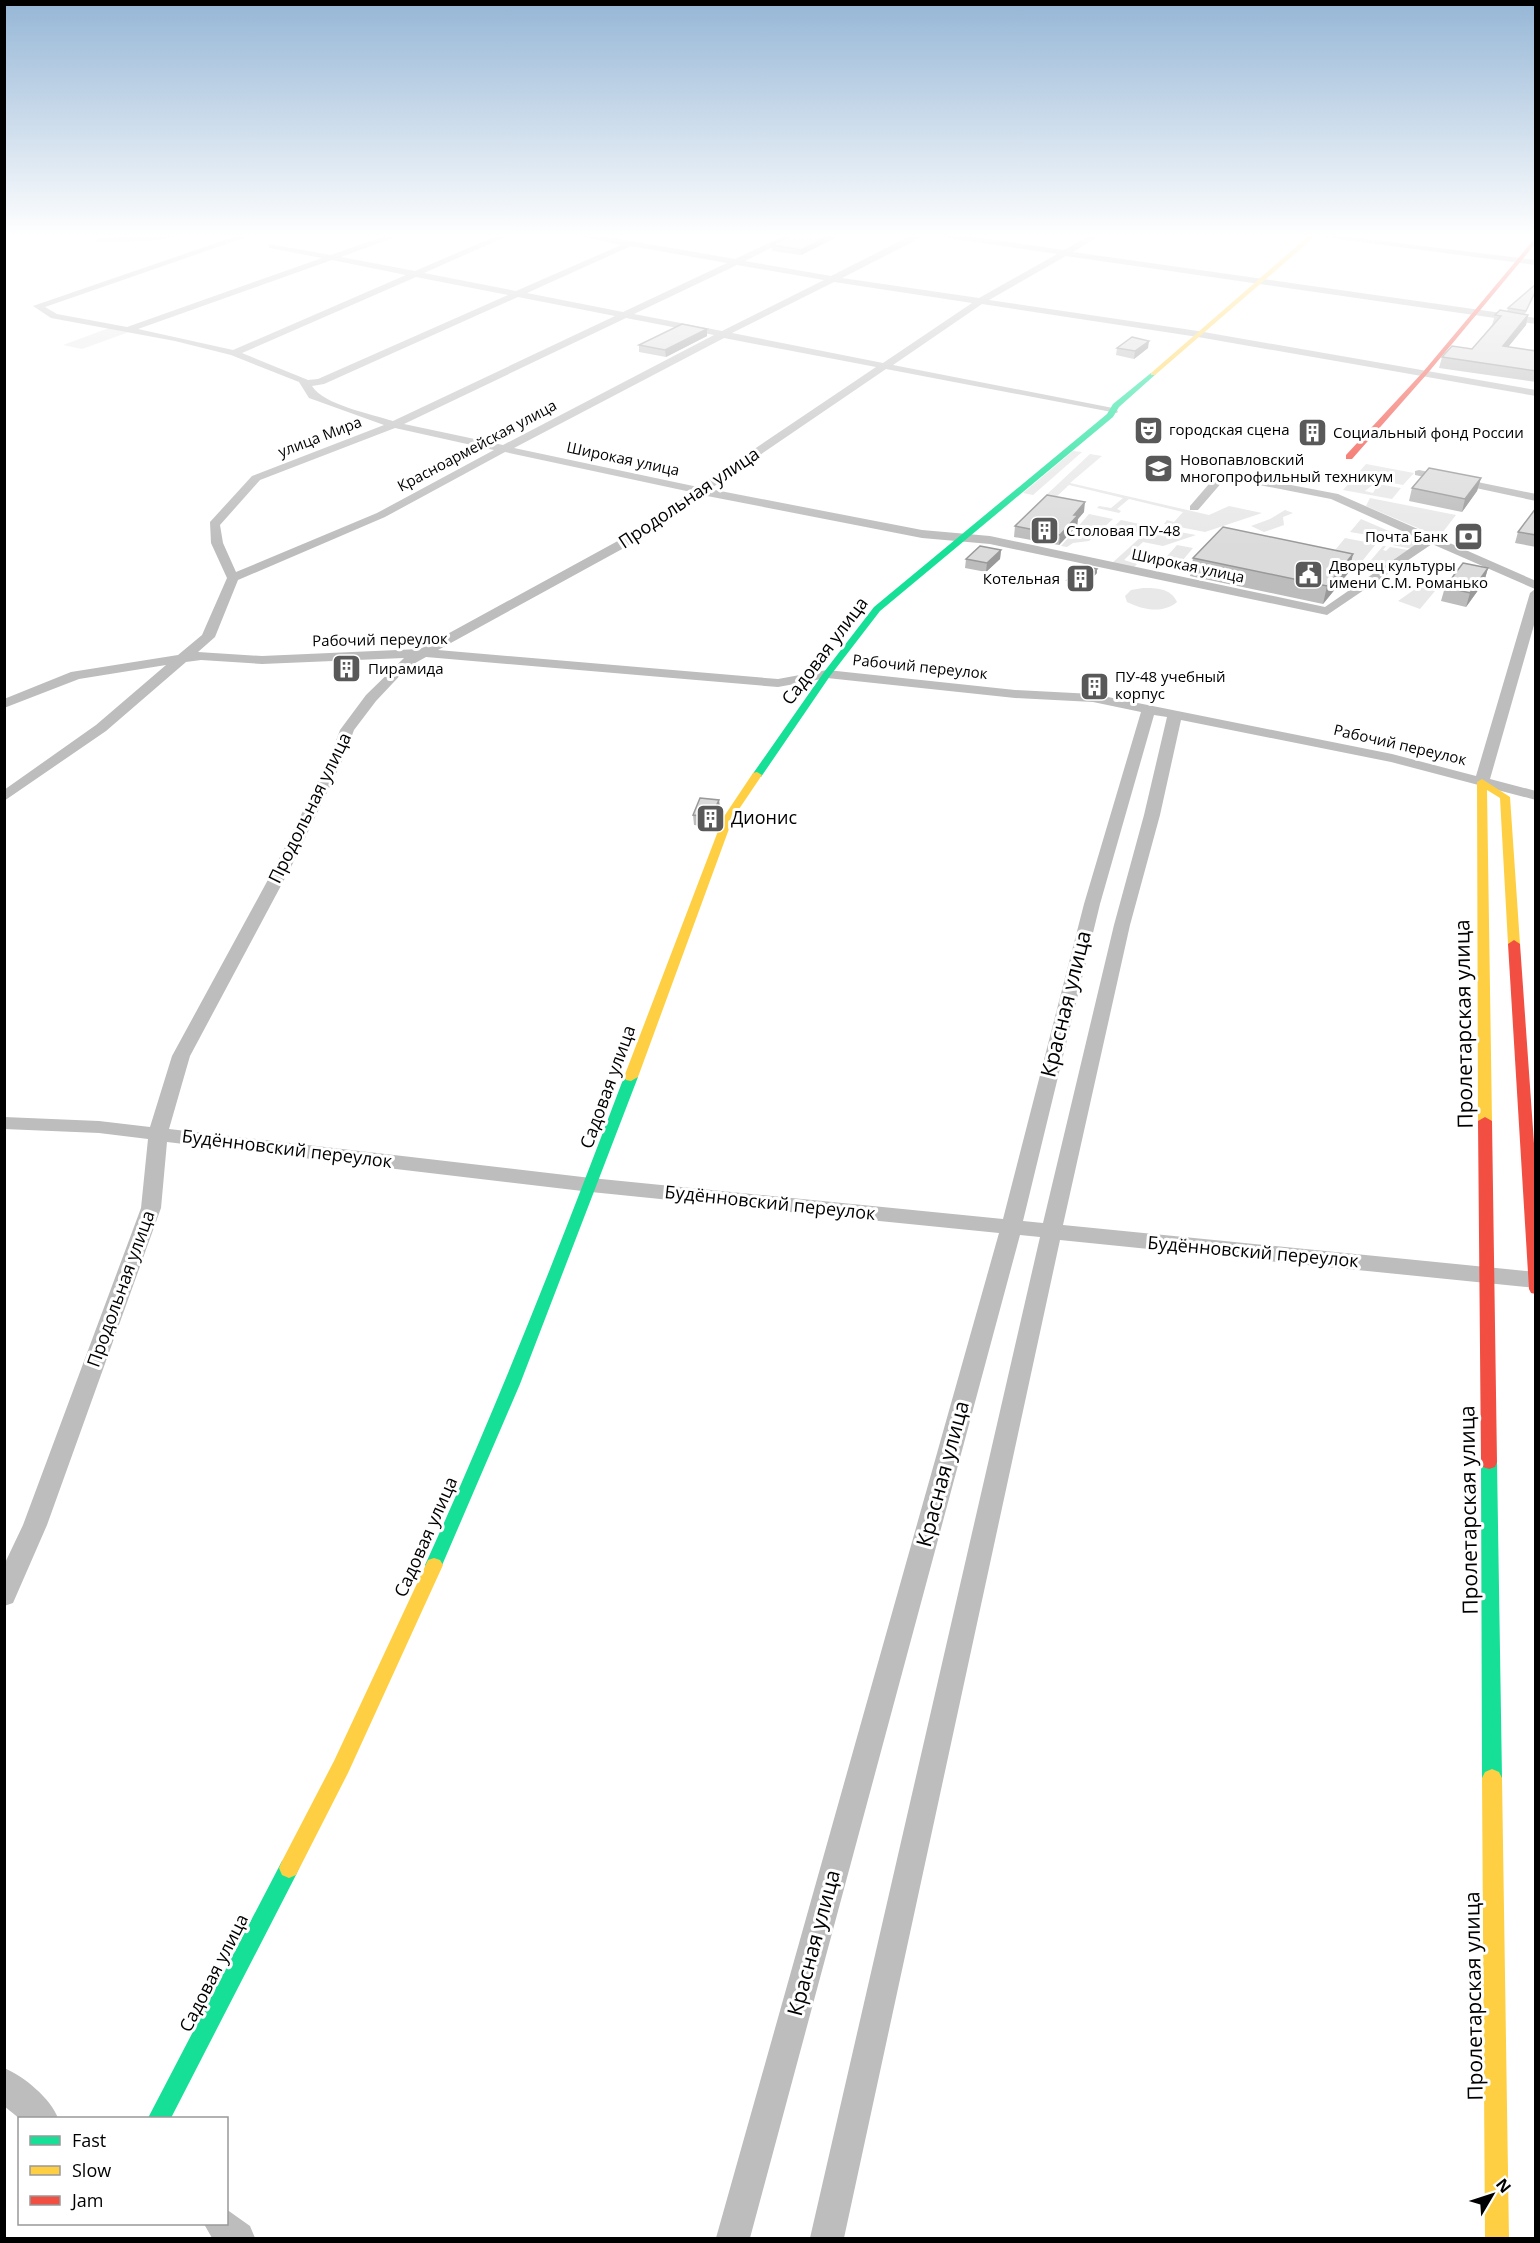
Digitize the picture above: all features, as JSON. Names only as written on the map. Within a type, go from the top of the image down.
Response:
[{"type":"street","name":"Широкая улица","points":[[167,338],[234,353],[308,386],[313,396],[394,425],[700,490],[922,534],[968,536],[1327,611],[1431,539]]},
{"type":"street","points":[[234,353],[270,338]]},
{"type":"street","points":[[308,386],[421,338]]},
{"type":"street","name":"улица Мира","points":[[233,578],[226,559],[216,543],[213,525],[256,478],[394,425],[575,338]]},
{"type":"street","name":"Красноармейская улица","points":[[233,578],[381,515],[503,448],[719,338]]},
{"type":"street","points":[[744,338],[1113,411]]},
{"type":"street","name":"Продольная улица","points":[[4,1595],[35,1525],[151,1208],[158,1134],[182,1056],[284,865],[337,758],[347,730],[370,698],[403,664],[651,528],[700,490],[927,338]]},
{"type":"street","name":"Садовая улица","points":[[160,2117],[341,1767],[463,1502],[591,1185],[728,818],[827,674],[877,609],[952,544],[968,536],[1194,338]]},
{"type":"street","points":[[1219,338],[1536,393]]},
{"type":"street","points":[[1349,457],[1454,338]]},
{"type":"street","points":[[1419,473],[1536,498]]},
{"type":"street","points":[[1194,508],[1219,479],[1228,476],[1333,493],[1536,586]]},
{"type":"street","points":[[4,797],[101,728],[208,637],[233,578]]},
{"type":"street","name":"Пролетарская улица","points":[[1497,2238],[1482,782],[1536,593]]},
{"type":"street","name":"Рабочий переулок","points":[[4,704],[61,680],[201,656],[262,660],[426,653],[778,683],[827,674],[1015,694],[1093,698],[1392,758],[1536,796]]},
{"type":"street","name":"Красная улица","points":[[733,2238],[1011,1228],[1085,925],[1137,741],[1149,709]]},
{"type":"street","name":"Красная улица","points":[[827,2238],[1052,1233],[1077,1112],[1122,925],[1155,805],[1175,715]]},
{"type":"street","points":[[1482,782],[1505,797],[1536,1289]]},
{"type":"street","name":"Будённовский переулок","points":[[4,1124],[99,1127],[591,1185],[1535,1280]]},
{"type":"street","points":[[4,2084],[41,2117]]},
{"type":"street","points":[[223,2225],[238,2238]]},
{"type":"shaded area","points":[[83,338],[113,338],[82,349],[63,345]]},
{"type":"shaded area","points":[[1073,451],[1082,452],[1033,495],[1023,493]]},
{"type":"shaded area","points":[[1090,454],[1102,456],[1070,483],[1209,515],[1229,506],[1262,513],[1205,532],[1164,524],[1167,520],[1174,522],[1183,512],[1129,499],[1117,509],[1121,511],[1119,513],[1097,508],[1099,506],[1111,508],[1123,498],[1069,485],[1054,499],[1044,497]]},
{"type":"shaded area","points":[[1366,464],[1414,473],[1403,485],[1381,481],[1391,473],[1383,471],[1381,473],[1384,473],[1378,480],[1375,480],[1372,475],[1359,472]]},
{"type":"shaded area","points":[[1350,482],[1375,483],[1365,491],[1373,493],[1378,484],[1401,488],[1392,499],[1343,490]]},
{"type":"shaded area","points":[[1370,498],[1456,515],[1439,537],[1366,506]]},
{"type":"shaded area","points":[[1285,510],[1293,513],[1283,517],[1284,525],[1264,532],[1251,526],[1270,519]]},
{"type":"shaded area","points":[[1089,514],[1113,519],[1089,541],[1073,543],[1067,547],[1061,546]]},
{"type":"shaded area","points":[[1361,519],[1419,544],[1413,549],[1392,545],[1392,539],[1350,532]]},
{"type":"shaded area","points":[[1121,520],[1144,525],[1130,538],[1107,533]]},
{"type":"shaded area","points":[[1152,527],[1196,535],[1163,546],[1143,542],[1124,560],[1137,564],[1134,567],[1111,564]]},
{"type":"shaded area","points":[[1345,538],[1376,544],[1359,565],[1339,561],[1331,555]]},
{"type":"shaded area","points":[[1177,545],[1193,548],[1177,567],[1161,563]]},
{"type":"shaded area","points":[[1383,546],[1386,546],[1383,550],[1386,551],[1390,547],[1408,550],[1379,569],[1366,566]]},
{"type":"shaded area","points":[[1418,587],[1435,591],[1420,609],[1398,601]]},
{"type":"shaded area","points":[[1143,588],[1167,591],[1177,602],[1166,608],[1153,610],[1127,602],[1125,596],[1131,590]]},
{"type":"building","points":[[654,338],[690,338],[665,350],[639,345]]},
{"type":"building","points":[[1131,338],[1149,341],[1135,351],[1117,348]]},
{"type":"building","points":[[1482,338],[1510,338],[1503,346],[1536,351],[1536,371],[1442,357],[1452,346],[1472,349]]},
{"type":"building","points":[[1429,468],[1481,478],[1465,499],[1412,488]]},
{"type":"building","points":[[1047,495],[1085,502],[1074,515],[1078,515],[1060,535],[1015,526]]},
{"type":"building","points":[[1536,508],[1536,535],[1518,532]]},
{"type":"building","points":[[1223,527],[1353,554],[1327,586],[1193,558]]},
{"type":"building","points":[[980,546],[1001,550],[987,563],[966,559]]},
{"type":"building","points":[[1463,563],[1488,568],[1470,593],[1445,587]]},
{"type":"building","points":[[1082,566],[1097,569],[1083,584],[1067,580]]},
{"type":"building","points":[[700,798],[719,800],[711,817],[693,815]]},
{"type":"traffic: fast","points":[[757,775],[827,674],[877,609],[1110,415],[1116,406],[1153,374]]},
{"type":"traffic: fast","points":[[434,1565],[537,1323],[631,1077]]},
{"type":"traffic: fast","points":[[1489,1462],[1492,1778]]},
{"type":"traffic: fast","points":[[160,2117],[289,1868]]},
{"type":"traffic: slow","points":[[1153,374],[1195,338]]},
{"type":"traffic: slow","points":[[631,1077],[728,818],[757,775]]},
{"type":"traffic: slow","points":[[1485,1121],[1482,782],[1505,797],[1514,944]]},
{"type":"traffic: slow","points":[[289,1868],[341,1767],[434,1565]]},
{"type":"traffic: slow","points":[[1492,1778],[1497,2238]]},
{"type":"traffic: jam","points":[[1349,457],[1454,338]]},
{"type":"traffic: jam","points":[[1514,944],[1536,1289]]},
{"type":"traffic: jam","points":[[1485,1121],[1489,1462]]},
{"type":"place","name":"городская сцена","points":[[1148,430]]},
{"type":"place","name":"Социальный фонд России","points":[[1312,433]]},
{"type":"place","name":"Новопавловский многопрофильный техникум","points":[[1159,469]]},
{"type":"place","name":"Столовая ПУ-48","points":[[1045,531]]},
{"type":"place","name":"Почта Банк","points":[[1469,537]]},
{"type":"place","name":"Дворец культуры имени С.М. Романько","points":[[1308,575]]},
{"type":"place","name":"Котельная","points":[[1081,579]]},
{"type":"place","name":"Пирамида","points":[[347,669]]},
{"type":"place","name":"ПУ-48 учебный корпус","points":[[1094,686]]},
{"type":"place","name":"Дионис","points":[[710,818]]}]
